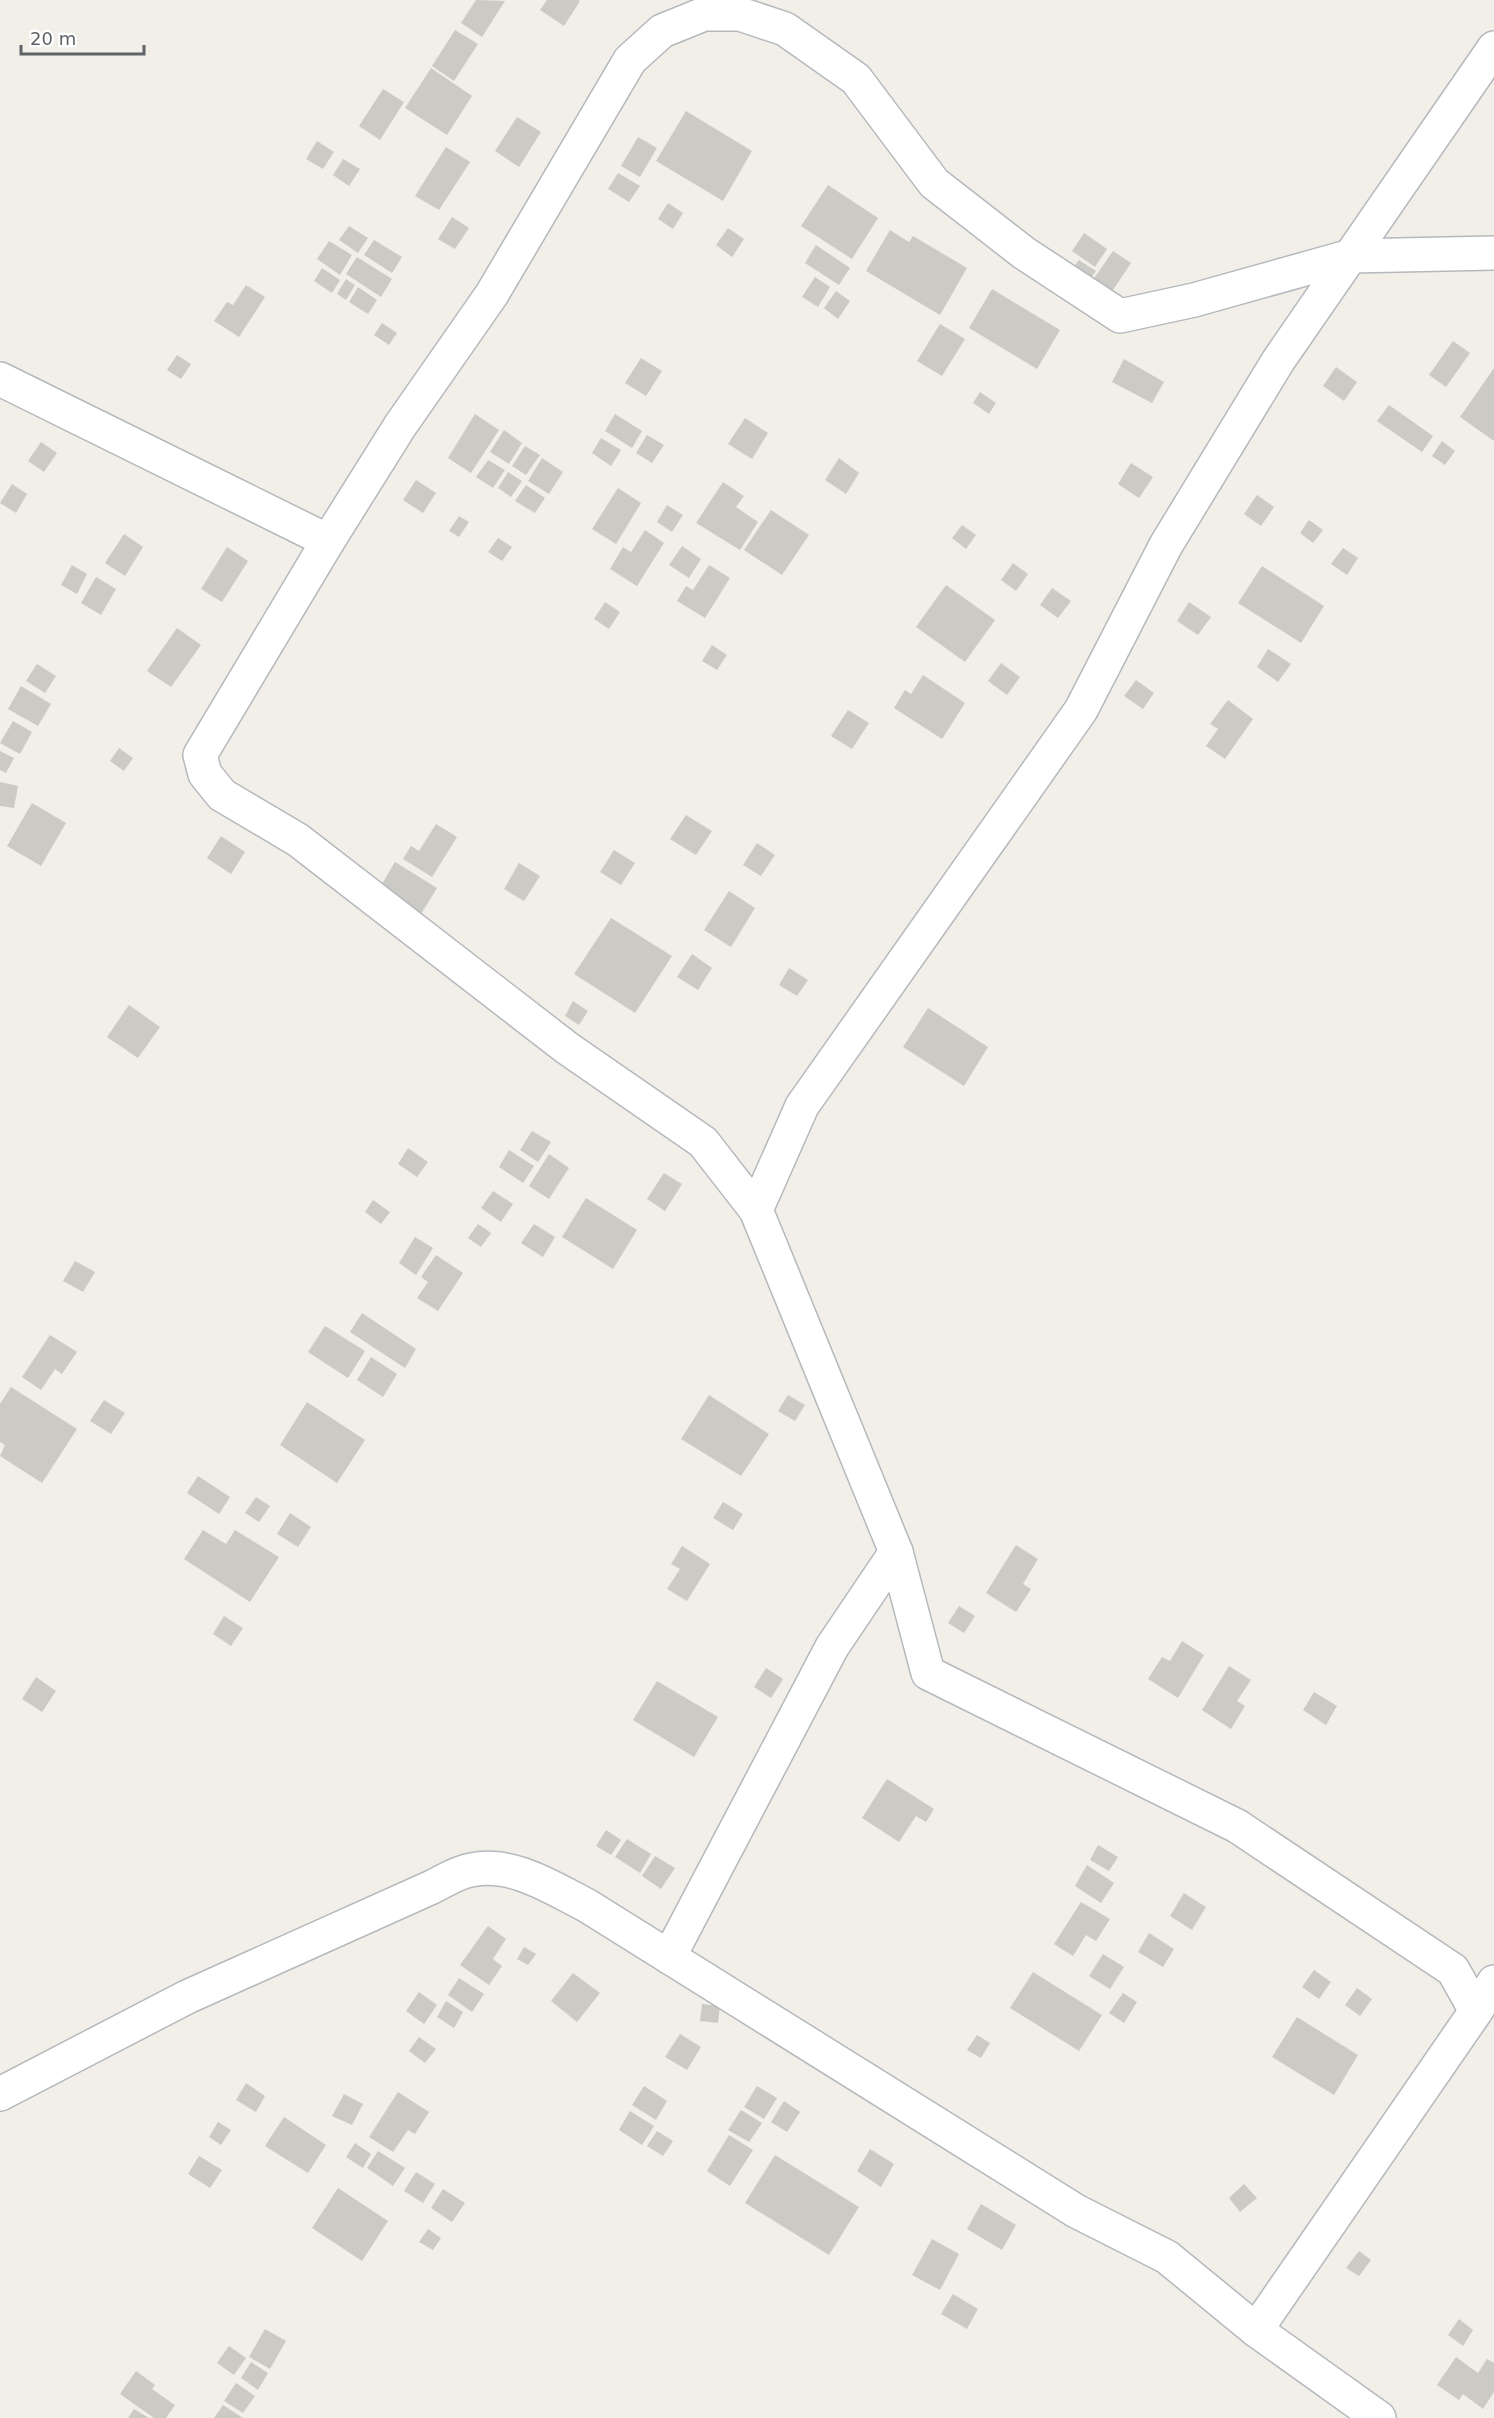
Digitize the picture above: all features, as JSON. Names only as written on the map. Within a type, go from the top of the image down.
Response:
[{"type":"street","points":[[1476,2011],[1453,1970],[1237,1826],[928,1673],[896,1552],[756,1210],[703,1142],[567,1048],[298,840],[222,795],[205,774],[200,755],[400,426],[492,294],[630,60],[662,31],[704,14],[740,14],[784,29],[856,79],[934,183],[1024,254],[1120,316],[1194,300],[1351,256],[1494,252]]},
{"type":"street","points":[[756,1210],[802,1106],[1081,710],[1166,545],[1278,361],[1494,48]]},
{"type":"street","points":[[0,379],[328,541]]},
{"type":"street","points":[[669,1957],[832,1647],[896,1552]]},
{"type":"street","points":[[0,2094],[187,1997],[471,1870],[500,1870],[529,1876],[586,1905],[1076,2211],[1167,2257],[1256,2330],[1379,2418]]},
{"type":"street","points":[[1256,2330],[1494,1982]]},
{"type":"building","points":[[476,0],[505,1],[482,37],[461,23]]},
{"type":"building","points":[[547,0],[580,1],[564,26],[540,10]]},
{"type":"building","points":[[455,30],[478,44],[454,81],[432,66]]},
{"type":"building","points":[[431,68],[472,96],[447,135],[405,108]]},
{"type":"building","points":[[383,89],[404,102],[380,140],[359,126]]},
{"type":"building","points":[[686,111],[752,151],[723,201],[656,161]]},
{"type":"building","points":[[517,117],[541,132],[519,167],[495,151]]},
{"type":"building","points":[[638,137],[657,148],[640,177],[621,166]]},
{"type":"building","points":[[317,141],[334,152],[323,169],[306,159]]},
{"type":"building","points":[[446,147],[470,162],[439,210],[415,196]]},
{"type":"building","points":[[343,159],[360,169],[349,186],[333,175]]},
{"type":"building","points":[[618,173],[640,186],[629,202],[608,189]]},
{"type":"building","points":[[828,185],[878,218],[852,259],[801,226]]},
{"type":"building","points":[[668,203],[683,213],[673,229],[658,219]]},
{"type":"building","points":[[452,217],[469,228],[455,249],[438,239]]},
{"type":"building","points":[[349,226],[368,238],[358,253],[339,240]]},
{"type":"building","points":[[728,228],[744,239],[732,257],[716,245]]},
{"type":"building","points":[[890,230],[909,242],[913,236],[967,268],[940,315],[866,271]]},
{"type":"building","points":[[1084,233],[1107,249],[1095,267],[1072,251]]},
{"type":"building","points":[[374,240],[402,257],[392,273],[364,255]]},
{"type":"building","points":[[329,241],[352,255],[340,275],[317,259]]},
{"type":"building","points":[[816,245],[850,268],[839,285],[805,263]]},
{"type":"building","points":[[1113,251],[1131,263],[1107,299],[1088,287]]},
{"type":"building","points":[[357,257],[392,279],[381,297],[346,274]]},
{"type":"building","points":[[1079,260],[1096,271],[1086,285],[1069,273]]},
{"type":"building","points":[[322,268],[340,280],[332,293],[314,281]]},
{"type":"building","points":[[815,277],[830,287],[818,307],[802,297]]},
{"type":"building","points":[[346,279],[355,285],[346,300],[337,294]]},
{"type":"building","points":[[246,285],[265,297],[239,337],[214,321],[227,302],[233,305]]},
{"type":"building","points":[[358,287],[377,300],[368,314],[349,302]]},
{"type":"building","points":[[992,289],[1060,330],[1037,369],[969,328]]},
{"type":"building","points":[[836,291],[850,301],[838,319],[824,308]]},
{"type":"building","points":[[382,323],[397,333],[389,345],[374,335]]},
{"type":"building","points":[[940,324],[965,339],[942,376],[917,361]]},
{"type":"building","points":[[1453,341],[1470,353],[1446,387],[1429,375]]},
{"type":"building","points":[[177,355],[191,364],[181,379],[167,370]]},
{"type":"building","points":[[641,358],[662,371],[646,396],[625,383]]},
{"type":"building","points":[[1124,359],[1164,382],[1152,403],[1112,382]]},
{"type":"building","points":[[1336,367],[1357,382],[1344,401],[1323,386]]},
{"type":"building","points":[[1494,368],[1494,441],[1460,417]]},
{"type":"building","points":[[980,392],[996,403],[989,414],[973,403]]},
{"type":"building","points":[[1389,405],[1433,436],[1422,452],[1377,421]]},
{"type":"building","points":[[475,414],[499,430],[471,473],[448,458]]},
{"type":"building","points":[[615,414],[642,431],[632,448],[605,431]]},
{"type":"building","points":[[745,418],[768,433],[752,459],[728,444]]},
{"type":"building","points":[[504,430],[522,443],[509,464],[490,452]]},
{"type":"building","points":[[647,435],[664,445],[652,463],[636,453]]},
{"type":"building","points":[[601,438],[621,450],[611,466],[592,453]]},
{"type":"building","points":[[1442,441],[1455,451],[1445,465],[1432,456]]},
{"type":"building","points":[[41,442],[57,453],[44,472],[28,461]]},
{"type":"building","points":[[525,446],[540,455],[526,475],[512,466]]},
{"type":"building","points":[[542,458],[563,472],[549,494],[528,481]]},
{"type":"building","points":[[839,458],[859,473],[846,494],[825,480]]},
{"type":"building","points":[[488,460],[505,470],[493,488],[476,477]]},
{"type":"building","points":[[1131,463],[1153,477],[1139,498],[1118,484]]},
{"type":"building","points":[[508,472],[522,481],[511,497],[498,488]]},
{"type":"building","points":[[416,480],[436,493],[423,513],[403,500]]},
{"type":"building","points":[[723,482],[744,496],[736,507],[758,522],[740,550],[696,523]]},
{"type":"building","points":[[12,484],[27,494],[16,513],[0,503]]},
{"type":"building","points":[[526,485],[545,498],[535,513],[515,501]]},
{"type":"building","points":[[618,488],[641,503],[616,544],[592,529]]},
{"type":"building","points":[[1257,495],[1274,507],[1261,526],[1244,514]]},
{"type":"building","points":[[667,505],[683,515],[672,532],[657,522]]},
{"type":"building","points":[[771,510],[809,535],[782,575],[744,550]]},
{"type":"building","points":[[459,516],[469,522],[459,537],[449,531]]},
{"type":"building","points":[[1309,520],[1323,530],[1313,543],[1300,533]]},
{"type":"building","points":[[962,525],[976,535],[966,549],[952,538]]},
{"type":"building","points":[[645,530],[664,543],[637,586],[610,569],[623,547],[631,552]]},
{"type":"building","points":[[124,534],[143,547],[125,576],[105,563]]},
{"type":"building","points":[[498,538],[512,547],[502,561],[488,552]]},
{"type":"building","points":[[682,546],[701,559],[689,578],[669,565]]},
{"type":"building","points":[[227,547],[248,561],[222,602],[201,589]]},
{"type":"building","points":[[1343,548],[1358,558],[1347,575],[1331,564]]},
{"type":"building","points":[[1013,563],[1028,574],[1016,591],[1001,580]]},
{"type":"building","points":[[72,565],[87,574],[77,594],[61,585]]},
{"type":"building","points":[[709,565],[730,578],[705,618],[677,601],[686,586],[693,590]]},
{"type":"building","points":[[1262,566],[1324,606],[1301,643],[1238,603]]},
{"type":"building","points":[[96,577],[116,589],[101,615],[81,603]]},
{"type":"building","points":[[946,585],[995,620],[965,662],[916,627]]},
{"type":"building","points":[[1052,588],[1071,601],[1058,618],[1040,605]]},
{"type":"building","points":[[605,602],[620,612],[609,629],[594,619]]},
{"type":"building","points":[[1189,602],[1211,617],[1198,635],[1177,621]]},
{"type":"building","points":[[177,628],[201,645],[171,687],[147,671]]},
{"type":"building","points":[[712,645],[727,655],[717,670],[702,661]]},
{"type":"building","points":[[1268,649],[1291,664],[1278,682],[1257,667]]},
{"type":"building","points":[[1001,663],[1020,677],[1007,695],[988,681]]},
{"type":"building","points":[[37,664],[56,676],[45,693],[26,681]]},
{"type":"building","points":[[923,675],[965,703],[942,739],[894,708],[905,690],[911,694]]},
{"type":"building","points":[[1136,680],[1154,693],[1143,709],[1124,696]]},
{"type":"building","points":[[21,686],[51,704],[38,726],[8,709]]},
{"type":"building","points":[[1228,700],[1253,719],[1225,759],[1206,746],[1218,729],[1210,724]]},
{"type":"building","points":[[848,710],[869,723],[852,749],[831,736]]},
{"type":"building","points":[[13,721],[32,732],[20,754],[0,743]]},
{"type":"building","points":[[119,748],[133,758],[124,771],[110,761]]},
{"type":"building","points":[[0,751],[14,758],[6,773],[0,770]]},
{"type":"building","points":[[0,782],[18,786],[14,808],[0,806]]},
{"type":"building","points":[[32,803],[66,823],[41,866],[7,846]]},
{"type":"building","points":[[686,815],[712,831],[696,855],[670,839]]},
{"type":"building","points":[[436,824],[457,837],[432,877],[403,859],[411,846],[419,851]]},
{"type":"building","points":[[221,836],[245,852],[231,874],[207,858]]},
{"type":"building","points":[[757,843],[775,855],[761,876],[743,865]]},
{"type":"building","points":[[614,850],[635,863],[621,885],[600,872]]},
{"type":"building","points":[[395,862],[437,888],[421,914],[380,887]]},
{"type":"building","points":[[519,863],[540,876],[524,901],[504,889]]},
{"type":"building","points":[[729,891],[755,908],[731,947],[704,930]]},
{"type":"building","points":[[611,918],[672,956],[635,1013],[574,974]]},
{"type":"building","points":[[692,954],[712,968],[698,990],[677,977]]},
{"type":"building","points":[[789,968],[808,980],[797,996],[779,985]]},
{"type":"building","points":[[573,1001],[588,1011],[579,1025],[565,1016]]},
{"type":"building","points":[[129,1005],[160,1027],[138,1058],[107,1037]]},
{"type":"building","points":[[928,1008],[988,1047],[964,1086],[903,1047]]},
{"type":"building","points":[[532,1131],[551,1142],[538,1162],[520,1150]]},
{"type":"building","points":[[408,1148],[428,1162],[417,1177],[398,1164]]},
{"type":"building","points":[[509,1150],[534,1166],[523,1183],[499,1167]]},
{"type":"building","points":[[549,1154],[569,1168],[549,1199],[529,1186]]},
{"type":"building","points":[[664,1173],[682,1184],[665,1211],[647,1199]]},
{"type":"building","points":[[493,1191],[513,1204],[501,1222],[481,1208]]},
{"type":"building","points":[[586,1198],[637,1230],[613,1269],[562,1237]]},
{"type":"building","points":[[373,1200],[390,1212],[381,1224],[365,1212]]},
{"type":"building","points":[[478,1224],[491,1233],[481,1247],[468,1238]]},
{"type":"building","points":[[534,1224],[555,1237],[543,1257],[521,1243]]},
{"type":"building","points":[[415,1237],[433,1248],[416,1275],[399,1263]]},
{"type":"building","points":[[436,1255],[463,1273],[438,1311],[417,1298],[428,1282],[421,1277]]},
{"type":"building","points":[[75,1261],[95,1272],[83,1292],[63,1281]]},
{"type":"building","points":[[362,1313],[416,1349],[405,1368],[350,1332]]},
{"type":"building","points":[[325,1326],[365,1351],[348,1378],[308,1352]]},
{"type":"building","points":[[50,1335],[77,1352],[62,1374],[55,1369],[41,1390],[22,1377]]},
{"type":"building","points":[[371,1357],[397,1374],[383,1397],[357,1380]]},
{"type":"building","points":[[11,1387],[77,1429],[42,1483],[0,1456],[5,1445],[0,1442],[0,1404]]},
{"type":"building","points":[[709,1395],[769,1434],[741,1476],[681,1439]]},
{"type":"building","points":[[788,1395],[805,1405],[795,1421],[778,1411]]},
{"type":"building","points":[[104,1400],[125,1413],[111,1434],[90,1421]]},
{"type":"building","points":[[307,1402],[365,1440],[337,1483],[280,1445]]},
{"type":"building","points":[[198,1476],[230,1497],[219,1514],[187,1493]]},
{"type":"building","points":[[256,1497],[270,1506],[259,1522],[245,1513]]},
{"type":"building","points":[[723,1502],[743,1514],[733,1530],[713,1518]]},
{"type":"building","points":[[290,1513],[311,1527],[298,1547],[277,1534]]},
{"type":"building","points":[[203,1530],[226,1544],[235,1530],[279,1557],[250,1602],[184,1559]]},
{"type":"building","points":[[1016,1545],[1038,1559],[1023,1584],[1031,1589],[1016,1612],[986,1593]]},
{"type":"building","points":[[682,1546],[710,1564],[687,1601],[667,1589],[680,1569],[671,1564]]},
{"type":"building","points":[[959,1606],[975,1616],[964,1633],[948,1623]]},
{"type":"building","points":[[224,1616],[243,1628],[231,1646],[213,1634]]},
{"type":"building","points":[[1182,1641],[1204,1655],[1178,1698],[1148,1679],[1162,1657],[1170,1661]]},
{"type":"building","points":[[1229,1666],[1251,1680],[1237,1701],[1245,1706],[1231,1729],[1202,1710]]},
{"type":"building","points":[[766,1668],[783,1679],[771,1698],[754,1687]]},
{"type":"building","points":[[36,1677],[56,1691],[42,1712],[22,1699]]},
{"type":"building","points":[[657,1681],[718,1717],[694,1757],[633,1720]]},
{"type":"building","points":[[1314,1692],[1337,1706],[1326,1725],[1303,1710]]},
{"type":"building","points":[[887,1779],[934,1809],[926,1822],[916,1816],[899,1842],[862,1818]]},
{"type":"building","points":[[606,1830],[621,1840],[611,1855],[596,1846]]},
{"type":"building","points":[[627,1839],[651,1854],[640,1873],[615,1857]]},
{"type":"building","points":[[1098,1845],[1118,1857],[1109,1871],[1090,1860]]},
{"type":"building","points":[[655,1856],[675,1868],[661,1889],[642,1876]]},
{"type":"building","points":[[1087,1865],[1114,1883],[1101,1903],[1075,1886]]},
{"type":"building","points":[[1184,1893],[1206,1907],[1192,1930],[1170,1916]]},
{"type":"building","points":[[1081,1902],[1110,1919],[1096,1941],[1086,1935],[1073,1956],[1054,1944]]},
{"type":"building","points":[[488,1926],[506,1939],[493,1959],[502,1966],[489,1985],[460,1965]]},
{"type":"building","points":[[1149,1933],[1174,1949],[1163,1967],[1138,1952]]},
{"type":"building","points":[[524,1947],[536,1954],[528,1965],[517,1959]]},
{"type":"building","points":[[1103,1954],[1124,1967],[1110,1989],[1089,1976]]},
{"type":"building","points":[[1314,1970],[1331,1982],[1319,1999],[1302,1987]]},
{"type":"building","points":[[1033,1972],[1102,2015],[1079,2051],[1010,2008]]},
{"type":"building","points":[[573,1973],[600,1993],[577,2022],[551,2001]]},
{"type":"building","points":[[459,1978],[484,1994],[472,2012],[448,1995]]},
{"type":"building","points":[[1357,1988],[1372,1999],[1360,2016],[1345,2005]]},
{"type":"building","points":[[419,1992],[437,2005],[424,2024],[406,2011]]},
{"type":"building","points":[[1123,1993],[1137,2002],[1124,2023],[1109,2013]]},
{"type":"building","points":[[446,2001],[463,2012],[454,2028],[437,2017]]},
{"type":"building","points":[[702,2004],[720,2006],[718,2023],[700,2021]]},
{"type":"building","points":[[1297,2017],[1358,2055],[1334,2095],[1272,2057]]},
{"type":"building","points":[[680,2034],[701,2047],[687,2070],[665,2057]]},
{"type":"building","points":[[977,2035],[990,2043],[981,2058],[967,2050]]},
{"type":"building","points":[[419,2037],[436,2049],[425,2063],[409,2051]]},
{"type":"building","points":[[246,2083],[265,2096],[256,2112],[236,2100]]},
{"type":"building","points":[[644,2086],[667,2101],[656,2120],[632,2105]]},
{"type":"building","points":[[757,2086],[777,2098],[764,2119],[744,2107]]},
{"type":"building","points":[[398,2092],[429,2112],[415,2134],[408,2130],[393,2152],[369,2137]]},
{"type":"building","points":[[344,2094],[363,2104],[352,2125],[332,2116]]},
{"type":"building","points":[[784,2101],[800,2112],[787,2132],[771,2122]]},
{"type":"building","points":[[741,2110],[762,2123],[749,2142],[728,2130]]},
{"type":"building","points":[[630,2111],[654,2126],[642,2145],[619,2130]]},
{"type":"building","points":[[284,2117],[326,2145],[308,2173],[265,2146]]},
{"type":"building","points":[[218,2122],[231,2130],[221,2145],[209,2137]]},
{"type":"building","points":[[657,2131],[673,2141],[663,2156],[647,2146]]},
{"type":"building","points":[[729,2135],[753,2150],[730,2186],[707,2171]]},
{"type":"building","points":[[355,2143],[371,2154],[363,2168],[346,2157]]},
{"type":"building","points":[[870,2149],[894,2164],[881,2187],[857,2171]]},
{"type":"building","points":[[378,2151],[405,2168],[393,2186],[367,2168]]},
{"type":"building","points":[[775,2155],[859,2207],[829,2255],[745,2203]]},
{"type":"building","points":[[199,2156],[222,2170],[210,2188],[188,2174]]},
{"type":"building","points":[[416,2172],[435,2184],[423,2203],[404,2191]]},
{"type":"building","points":[[1244,2184],[1257,2198],[1240,2212],[1229,2198]]},
{"type":"building","points":[[338,2188],[388,2221],[362,2261],[312,2228]]},
{"type":"building","points":[[443,2189],[465,2203],[452,2222],[431,2208]]},
{"type":"building","points":[[981,2204],[1016,2225],[1002,2250],[967,2229]]},
{"type":"building","points":[[428,2229],[441,2238],[433,2250],[419,2242]]},
{"type":"building","points":[[932,2239],[959,2254],[940,2290],[912,2275]]},
{"type":"building","points":[[1359,2251],[1371,2260],[1359,2276],[1346,2268]]},
{"type":"building","points":[[953,2294],[978,2309],[967,2329],[941,2314]]},
{"type":"building","points":[[1459,2319],[1473,2330],[1463,2346],[1448,2335]]},
{"type":"building","points":[[265,2329],[286,2341],[270,2369],[249,2357]]},
{"type":"building","points":[[229,2346],[246,2358],[234,2375],[217,2363]]},
{"type":"building","points":[[1456,2357],[1478,2373],[1487,2359],[1494,2363],[1494,2392],[1483,2409],[1463,2394],[1459,2400],[1437,2385]]},
{"type":"building","points":[[251,2362],[268,2373],[258,2390],[241,2378]]},
{"type":"building","points":[[136,2371],[155,2385],[152,2389],[175,2405],[166,2418],[154,2418],[120,2394]]},
{"type":"building","points":[[236,2383],[255,2396],[243,2413],[224,2401]]},
{"type":"building","points":[[223,2405],[243,2418],[214,2418]]},
{"type":"building","points":[[134,2409],[149,2418],[128,2418]]}]
